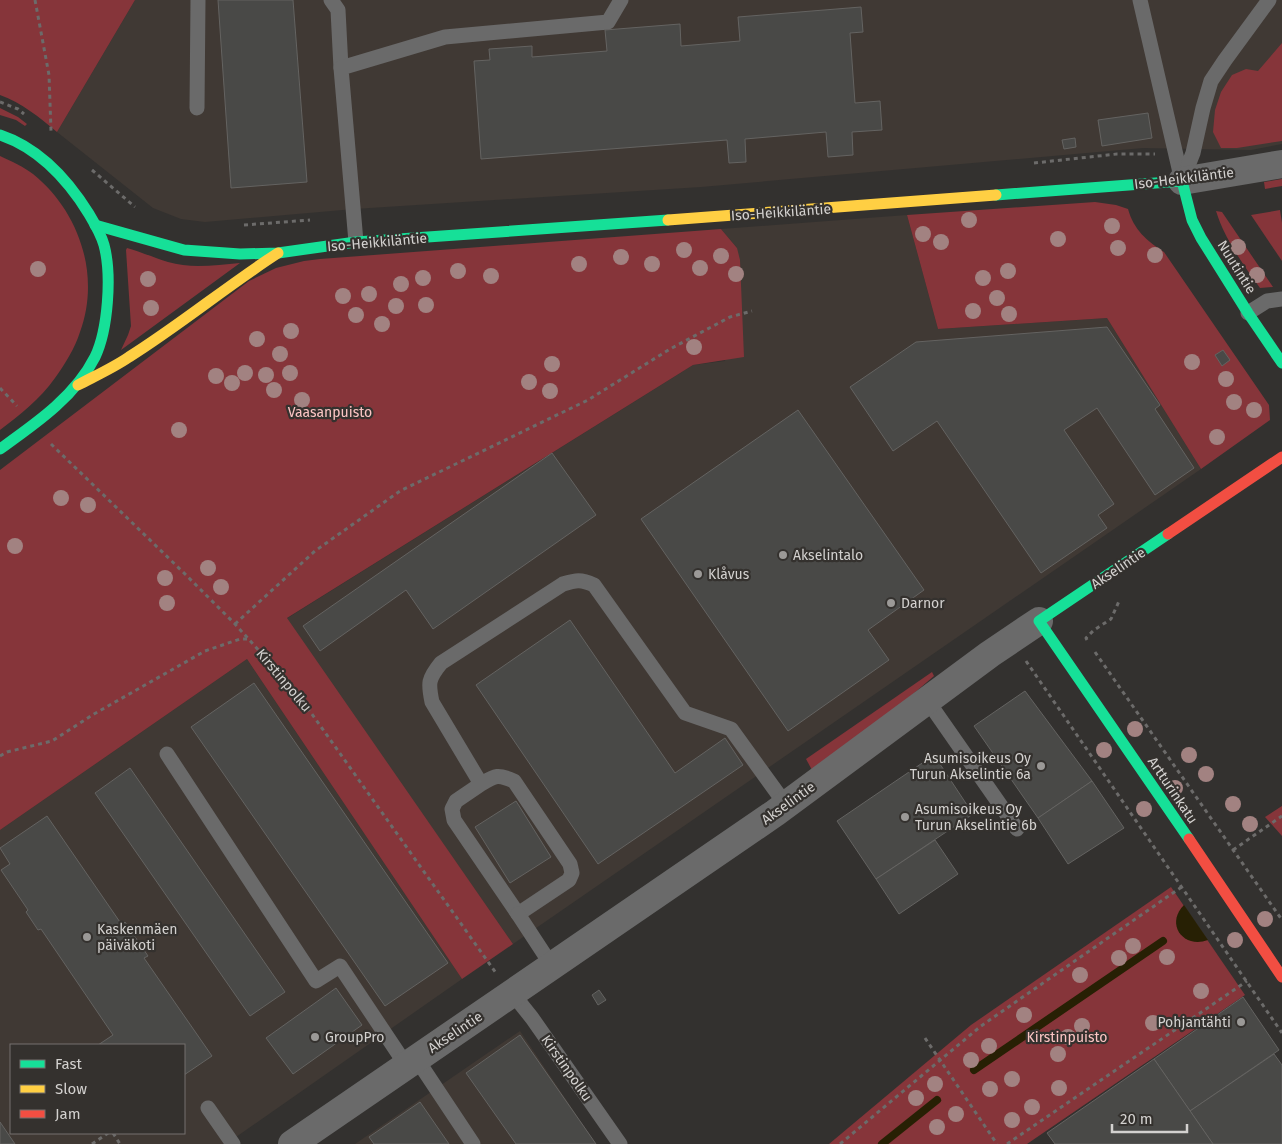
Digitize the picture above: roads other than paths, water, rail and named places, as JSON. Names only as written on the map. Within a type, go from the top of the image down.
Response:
[{"type":"street","points":[[0,135],[19,142],[42,158],[60,175],[82,202],[95,225],[105,247],[108,264],[104,325],[91,365],[74,387],[36,424],[0,449]]},
{"type":"street","name":"Iso-Heikkiläntie","points":[[95,225],[184,250],[240,254],[278,252],[356,242],[1182,181],[1282,164]]},
{"type":"street","name":"Nuutintie","points":[[1182,181],[1192,220],[1201,238],[1282,363]]},
{"type":"street","name":"Iso-Heikkiläntie","points":[[74,387],[128,358],[278,252]]},
{"type":"street","name":"Akselintie","points":[[292,1144],[786,805],[1012,639],[1282,457]]},
{"type":"street","name":"Artturinkatu","points":[[1039,621],[1282,977]]},
{"type":"lane","points":[[197,108],[198,0]]},
{"type":"lane","points":[[331,0],[338,10],[356,242]]},
{"type":"lane","points":[[341,68],[445,37],[608,22],[621,0]]},
{"type":"lane","points":[[1140,0],[1182,181]]},
{"type":"lane","points":[[1182,181],[1193,154],[1203,108],[1212,81],[1269,0]]},
{"type":"lane","points":[[1248,312],[1267,301],[1282,299]]},
{"type":"lane","points":[[482,784],[432,702],[429,687],[431,674],[441,663],[563,584],[581,580],[594,584],[685,713],[731,729],[786,805]]},
{"type":"lane","points":[[927,700],[1017,829]]},
{"type":"lane","points":[[167,754],[316,981],[340,966],[473,1144]]},
{"type":"lane","points":[[518,914],[569,880],[572,873],[570,864],[514,780],[504,776],[494,776],[456,801],[452,809],[454,820],[552,966]]},
{"type":"lane","name":"Kirstinpolku","points":[[512,993],[532,1018],[620,1144]]},
{"type":"lane","points":[[208,1108],[233,1144]]},
{"type":"waterway","points":[[974,1070],[1163,941]]},
{"type":"waterway","points":[[882,1144],[937,1100]]},
{"type":"place","name":"Akselintalo","points":[[783,555]]},
{"type":"place","name":"Klåvus","points":[[698,574]]},
{"type":"place","name":"Darnor","points":[[891,603]]},
{"type":"place","name":"Asumisoikeus Oy Turun Akselintie 6a","points":[[1041,766]]},
{"type":"place","name":"Asumisoikeus Oy Turun Akselintie 6b","points":[[905,817]]},
{"type":"place","name":"Kaskenmäen päiväkoti","points":[[87,937]]},
{"type":"place","name":"Pohjantähti","points":[[1241,1022]]},
{"type":"place","name":"GroupPro","points":[[315,1037]]},
{"type":"park label","name":"Vaasanpuisto","points":[[330,412]]},
{"type":"park label","name":"Kirstinpuisto","points":[[1067,1037]]}]
